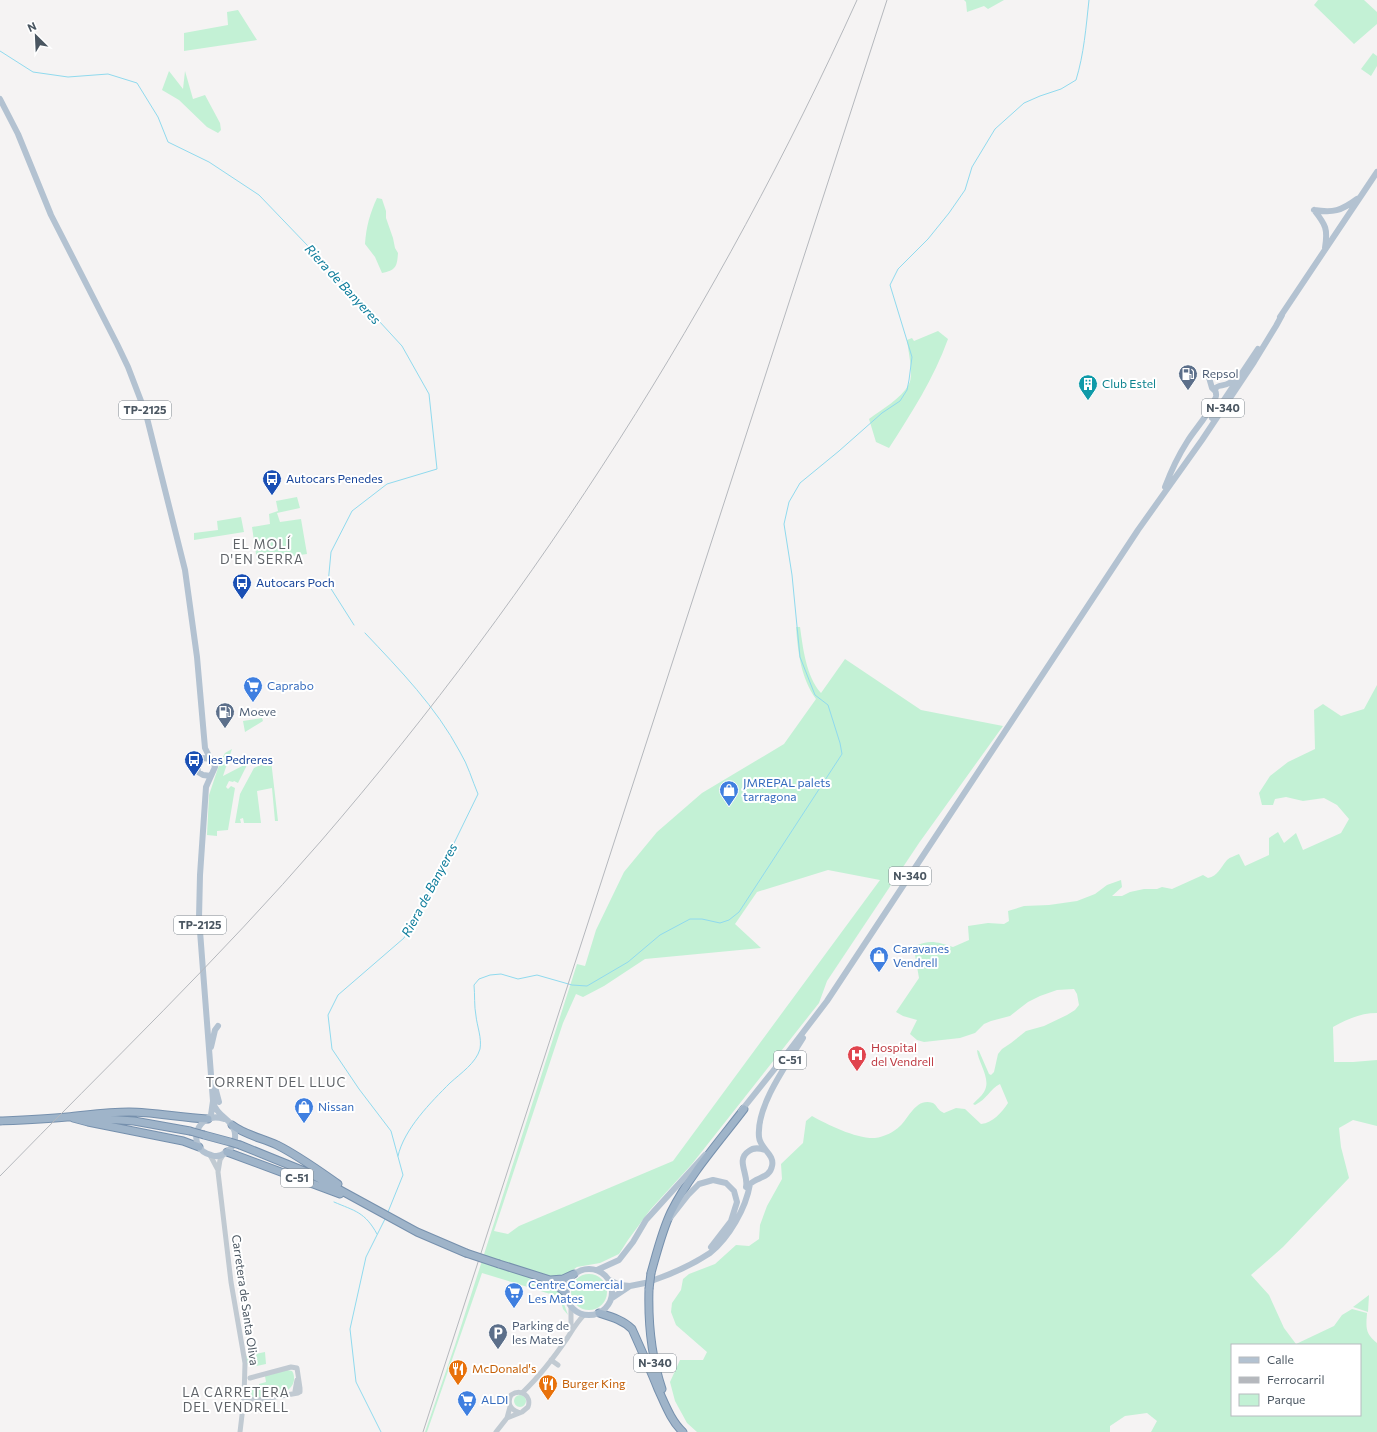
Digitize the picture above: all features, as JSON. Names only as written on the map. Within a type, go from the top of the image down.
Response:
[{"type":"highway","name":"N-340","points":[[684,1432],[666,1398],[655,1362],[650,1334],[647,1286],[666,1224],[684,1189],[744,1109]]},
{"type":"highway","points":[[69,1116],[135,1112],[208,1118]]},
{"type":"highway","points":[[69,1116],[88,1122],[183,1141],[199,1147]]},
{"type":"highway","name":"C-51","points":[[0,1121],[69,1116],[134,1121],[190,1131],[240,1145],[309,1173],[417,1232],[466,1253],[550,1280],[565,1292]]},
{"type":"highway","points":[[232,1125],[240,1131],[277,1145],[310,1164],[366,1204]]},
{"type":"highway","name":"C-51","points":[[225,1154],[366,1204]]},
{"type":"highway","name":"C-51","points":[[550,1280],[563,1279],[574,1274]]},
{"type":"highway","points":[[599,1313],[626,1323],[632,1329],[667,1408],[678,1428],[684,1432]]},
{"type":"main road","name":"TP-2125","points":[[0,99],[18,134],[51,215],[128,367],[146,414],[185,570],[197,657],[205,748],[210,758],[214,762],[215,767],[206,787],[200,875],[200,918],[210,1063]]},
{"type":"main road","name":"N-340","points":[[1160,498],[1165,487],[1226,395],[1282,315],[1377,172]]},
{"type":"main road","points":[[1325,250],[1327,237],[1325,227],[1323,221],[1314,210],[1332,212],[1350,204],[1360,196]]},
{"type":"main road","points":[[1325,227],[1327,219],[1332,212]]},
{"type":"main road","name":"N-340","points":[[744,1109],[827,1000],[1160,498],[1254,362],[1282,315]]},
{"type":"main road","points":[[1204,436],[1226,399],[1226,395],[1225,389],[1208,374],[1212,388],[1219,396],[1226,395],[1254,362]]},
{"type":"main road","points":[[1165,487],[1186,444],[1213,403],[1216,388],[1232,383],[1240,371],[1246,367]]},
{"type":"main road","name":"TP-2125","points":[[205,748],[202,758],[197,765],[197,769],[206,787]]},
{"type":"main road","points":[[202,758],[210,758]]},
{"type":"main road","points":[[200,774],[204,776],[211,776]]},
{"type":"main road","name":"C-51","points":[[765,1150],[761,1144],[759,1130],[765,1106],[770,1094],[804,1036],[808,1025]]},
{"type":"main road","points":[[216,1102],[211,1115],[198,1129],[196,1137],[199,1147],[204,1152],[216,1156],[225,1154],[234,1143],[235,1136],[232,1125],[216,1110],[216,1102],[210,1063],[213,1036],[218,1026]]},
{"type":"main road","points":[[597,1270],[619,1260],[651,1215],[703,1157],[732,1119],[744,1109]]},
{"type":"main road","points":[[208,1118],[216,1117],[224,1119]]},
{"type":"main road","points":[[654,1280],[687,1267],[711,1252],[732,1228],[742,1210],[750,1184],[757,1178],[766,1175],[772,1168],[772,1158],[765,1150],[755,1148],[746,1154],[742,1163],[746,1173],[747,1183],[739,1209],[722,1237],[705,1253]]},
{"type":"main road","points":[[746,1173],[753,1178],[757,1178]]},
{"type":"main road","points":[[666,1224],[688,1195],[699,1184],[712,1180],[726,1183],[734,1191],[737,1202],[731,1221],[698,1260]]},
{"type":"main road","points":[[612,1298],[612,1289],[609,1280],[602,1272],[590,1268],[583,1269],[574,1274],[568,1282],[565,1292],[571,1307],[578,1313],[590,1315],[599,1313],[607,1307],[612,1298],[630,1286]]},
{"type":"main road","points":[[609,1280],[620,1285],[647,1286]]},
{"type":"street","points":[[218,1172],[220,1160],[225,1154]]},
{"type":"street","points":[[210,1155],[218,1172]]},
{"type":"street","name":"Carretera de Santa Oliva","points":[[218,1172],[231,1282],[244,1363],[244,1398],[240,1432]]},
{"type":"street","points":[[571,1307],[571,1331]]},
{"type":"street","points":[[523,1392],[532,1384],[551,1360],[576,1322],[584,1315]]},
{"type":"street","points":[[551,1360],[558,1365]]},
{"type":"street","points":[[244,1398],[255,1400],[280,1397],[297,1390],[297,1368],[291,1367],[250,1378]]},
{"type":"street","points":[[506,1418],[526,1410],[528,1407],[528,1396],[532,1384]]},
{"type":"street","points":[[496,1432],[506,1418],[510,1407],[509,1402],[511,1395],[516,1392],[523,1392],[528,1396]]},
{"type":"street","points":[[510,1407],[514,1411],[518,1412]]},
{"type":"green space","points":[[964,0],[1004,0],[988,9],[984,6],[967,12],[966,2]]},
{"type":"green space","points":[[1318,0],[1364,0],[1377,12],[1377,24],[1354,44],[1314,5]]},
{"type":"green space","points":[[238,10],[257,40],[184,51],[184,33],[228,25],[227,12]]},
{"type":"green space","points":[[1373,53],[1377,56],[1377,66],[1371,76],[1361,69]]},
{"type":"green space","points":[[169,71],[183,89],[185,71],[193,99],[205,95],[220,123],[221,130],[218,133],[207,127],[179,100],[162,90]]},
{"type":"green space","points":[[377,198],[382,199],[386,211],[386,218],[395,248],[398,253],[395,267],[390,271],[382,273],[375,257],[365,244],[369,220]]},
{"type":"green space","points":[[938,331],[948,339],[936,368],[922,395],[889,448],[876,442],[869,419],[891,403],[906,389],[909,384],[911,369],[907,340],[912,338],[914,341]]},
{"type":"green space","points":[[297,497],[300,508],[277,513],[280,522],[301,519],[307,554],[257,561],[252,527],[270,524],[269,514],[278,511],[276,501]]},
{"type":"green space","points":[[241,517],[244,532],[194,540],[194,533],[218,530],[217,521]]},
{"type":"green space","points":[[796,627],[800,627],[804,653],[809,670],[821,693],[845,659],[921,710],[1003,726],[919,843],[827,981],[819,1003],[692,1164],[650,1210],[619,1254],[600,1263],[577,1267],[570,1272],[561,1283],[564,1304],[568,1315],[563,1309],[560,1297],[482,1273],[427,1432],[425,1432],[455,1345],[577,964],[585,966],[596,930],[624,872],[657,832],[702,793],[784,744],[816,699],[807,683],[801,665]],"holes":[[[828,870],[880,880],[673,1161],[519,1226],[508,1234],[494,1231],[563,1023],[576,994],[583,997],[604,986],[645,959],[761,948],[735,924],[757,892]]]},
{"type":"green space","points":[[1377,685],[1377,1013],[1354,1017],[1333,1027],[1334,1062],[1377,1060],[1377,1126],[1353,1120],[1339,1128],[1341,1147],[1349,1178],[1283,1247],[1251,1275],[1269,1295],[1284,1328],[1296,1344],[1334,1326],[1342,1315],[1352,1309],[1367,1313],[1366,1323],[1368,1333],[1377,1343],[1377,1432],[1151,1432],[1157,1421],[1147,1413],[1125,1416],[1110,1426],[1110,1432],[697,1432],[687,1423],[675,1401],[670,1382],[680,1360],[703,1360],[707,1352],[676,1325],[671,1312],[672,1303],[681,1290],[683,1279],[689,1274],[715,1264],[736,1245],[749,1246],[759,1239],[760,1225],[767,1206],[782,1179],[781,1164],[803,1143],[806,1121],[812,1116],[851,1134],[875,1138],[895,1130],[917,1106],[927,1102],[933,1103],[944,1113],[956,1108],[965,1109],[981,1124],[989,1122],[1000,1113],[1008,1103],[1000,1084],[979,1103],[975,1105],[973,1104],[983,1094],[986,1087],[986,1076],[977,1050],[979,1051],[989,1074],[991,1075],[994,1072],[998,1054],[1002,1049],[1026,1031],[1044,1026],[1067,1015],[1075,1010],[1079,1005],[1077,994],[1074,989],[1057,990],[1028,1002],[1010,1016],[984,1024],[975,1033],[960,1038],[924,1042],[917,1040],[910,1034],[917,1020],[903,1016],[896,1012],[919,978],[915,946],[925,942],[934,942],[953,947],[969,940],[968,926],[988,923],[1004,924],[1009,921],[1008,911],[1024,906],[1049,905],[1077,901],[1095,894],[1107,885],[1121,880],[1122,887],[1112,896],[1122,896],[1130,892],[1144,889],[1157,889],[1162,887],[1172,889],[1203,875],[1208,878],[1217,874],[1231,857],[1239,854],[1245,866],[1269,855],[1269,838],[1278,832],[1284,843],[1296,833],[1303,850],[1341,833],[1349,819],[1337,805],[1324,798],[1303,801],[1286,797],[1275,799],[1273,805],[1262,805],[1259,793],[1270,776],[1288,762],[1315,749],[1314,710],[1323,704],[1341,716],[1364,709]]},
{"type":"green space","points":[[262,718],[263,721],[245,732],[243,721]]},
{"type":"green space","points":[[232,749],[223,776],[248,763],[238,783],[229,781],[226,787],[228,789],[231,786],[235,788],[228,830],[217,831],[217,836],[207,835],[209,795],[220,762],[225,753]]},
{"type":"green space","points":[[271,760],[278,821],[275,821],[272,788],[257,791],[261,823],[244,823],[243,818],[240,819],[241,823],[235,823],[240,794],[254,768]]},
{"type":"green space","points":[[593,1274],[602,1279],[606,1285],[606,1299],[602,1305],[593,1310],[585,1310],[576,1305],[572,1299],[571,1288],[576,1279],[582,1275]]},
{"type":"green space","points":[[1369,1295],[1368,1312],[1353,1307]]},
{"type":"green space","points":[[265,1352],[266,1364],[251,1367],[250,1364],[247,1364],[246,1356]]},
{"type":"green space","points":[[287,1370],[292,1371],[294,1374],[292,1386],[288,1390],[275,1396],[247,1396],[248,1387],[266,1382],[265,1376]]},
{"type":"green space","points":[[520,1395],[524,1397],[526,1401],[524,1405],[520,1407],[516,1405],[514,1401],[516,1397]]},
{"type":"waterway","points":[[398,1156],[406,1136],[419,1116],[443,1090],[472,1063],[478,1054],[480,1049],[480,1041],[475,1012],[474,985],[479,979],[490,975],[501,974],[518,979],[537,975],[572,985],[587,986],[628,962],[660,935],[690,919],[702,919],[720,923],[729,920],[739,912],[842,754],[828,705],[815,695],[800,657],[792,575],[784,524],[789,502],[800,483],[882,413],[900,401],[907,390],[912,357],[890,285],[898,269],[928,239],[965,190],[972,167],[995,129],[1024,103],[1061,89],[1076,80],[1083,50],[1089,0]]},
{"type":"waterway","name":"Riera de Banyeres","points":[[0,51],[33,72],[68,77],[108,74],[137,83],[158,117],[168,142],[209,162],[259,195],[402,346],[429,394],[437,469],[387,484],[352,511],[331,552],[328,584],[354,625]]},
{"type":"waterway","name":"Riera de Banyeres","points":[[365,633],[429,704],[463,757],[478,794],[439,874],[404,938],[338,995],[328,1015],[332,1049],[359,1089],[391,1131],[403,1175],[388,1212]]},
{"type":"waterway","points":[[334,1202],[359,1213],[368,1221],[377,1234]]},
{"type":"waterway","name":"Riera de Banyeres","points":[[381,1432],[356,1382],[350,1329],[366,1257],[385,1219]]},
{"type":"railway","points":[[0,1176],[204,969],[283,884],[401,745],[477,646],[550,544],[619,440],[684,333],[746,224],[803,113],[857,0]]},
{"type":"railway","points":[[423,1432],[887,0]]},
{"type":"place","name":"Repsol","points":[[1188,391]]},
{"type":"place","name":"Club Estel","points":[[1088,401]]},
{"type":"place","name":"Autocars Penedes","points":[[272,496]]},
{"type":"place","name":"Autocars Poch","points":[[242,600]]},
{"type":"place","name":"Caprabo","points":[[253,703]]},
{"type":"place","name":"Moeve","points":[[225,729]]},
{"type":"place","name":"les Pedreres","points":[[194,777]]},
{"type":"place","name":"JMREPAL palets tarragona","points":[[729,807]]},
{"type":"place","name":"Caravanes Vendrell","points":[[879,973]]},
{"type":"place","name":"Hospital del Vendrell","points":[[857,1072]]},
{"type":"place","name":"Nissan","points":[[304,1124]]},
{"type":"place","name":"Centre Comercial Les Mates","points":[[514,1309]]},
{"type":"place","name":"Parking de les Mates","points":[[498,1350]]},
{"type":"place","name":"McDonald's","points":[[458,1386]]},
{"type":"place","name":"Burger King","points":[[548,1401]]},
{"type":"place","name":"ALDI","points":[[467,1417]]},
{"type":"district","name":"EL MOLÍ D'EN SERRA","points":[[262,552]]},
{"type":"district","name":"TORRENT DEL LLUC","points":[[276,1082]]},
{"type":"district","name":"LA CARRETERA DEL VENDRELL","points":[[236,1400]]}]
